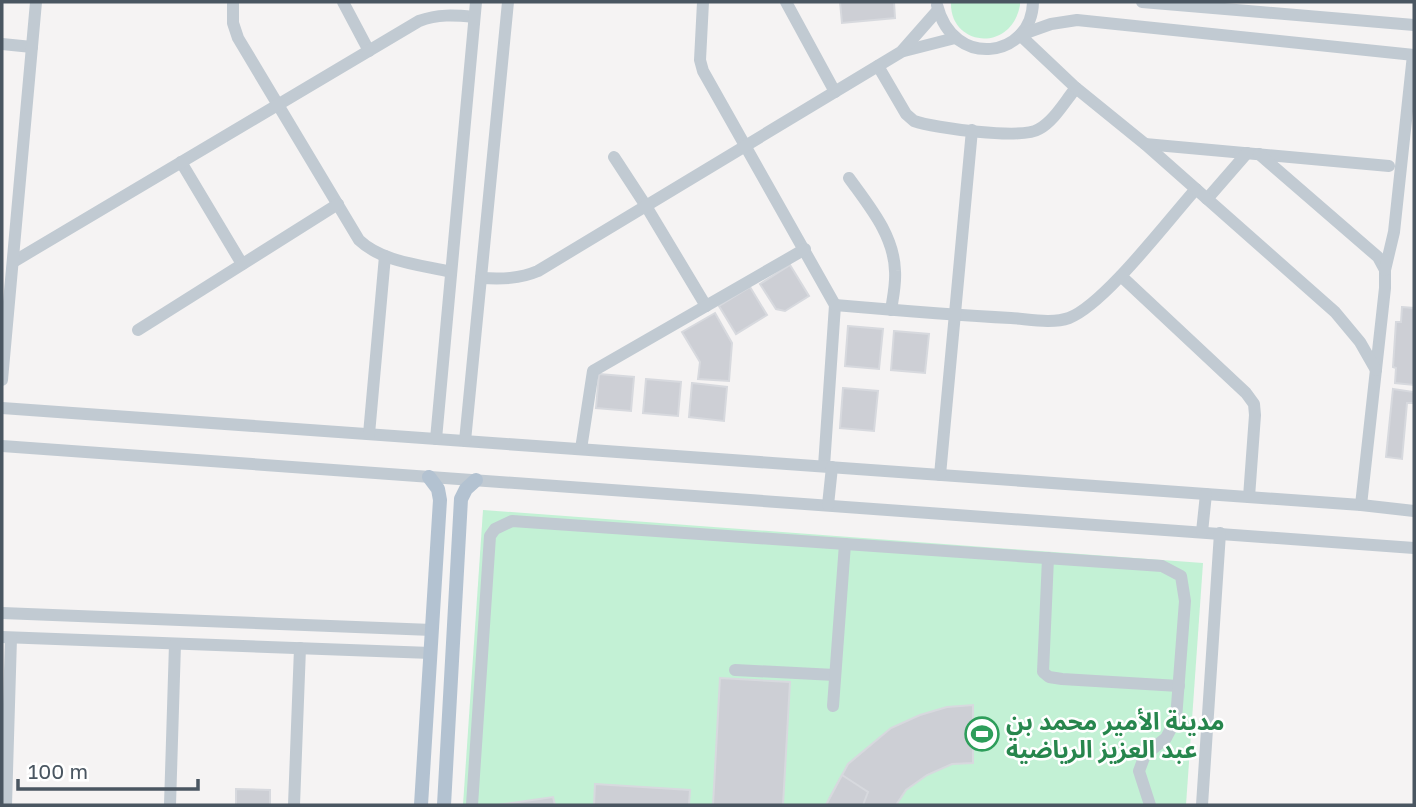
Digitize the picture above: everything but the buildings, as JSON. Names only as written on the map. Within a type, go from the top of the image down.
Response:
[{"type":"main road","points":[[421,805],[440,500],[438,489],[429,477]]},
{"type":"main road","points":[[444,805],[461,499],[466,489],[477,480]]},
{"type":"street","points":[[2,380],[6,282],[13,262],[36,2]]},
{"type":"street","points":[[233,2],[233,23],[238,38],[359,240],[370,250],[385,256],[451,272]]},
{"type":"street","points":[[343,2],[369,51]]},
{"type":"street","points":[[436,439],[476,2]]},
{"type":"street","points":[[465,441],[508,2]]},
{"type":"street","points":[[704,2],[700,60],[703,71],[835,305],[828,505]]},
{"type":"street","points":[[786,2],[835,92]]},
{"type":"street","points":[[938,6],[941,20],[962,44],[976,49],[992,49],[1007,44],[1020,34],[1029,21],[1033,2]]},
{"type":"street","points":[[1142,2],[1267,7],[1414,21]]},
{"type":"street","points":[[901,52],[938,6]]},
{"type":"street","points":[[13,262],[418,22],[432,16],[474,17]]},
{"type":"street","points":[[1020,34],[1051,24],[1077,20],[1413,55],[1394,232],[1385,270],[1361,505]]},
{"type":"street","points":[[1020,34],[1076,88],[1145,144],[1335,312],[1360,342],[1376,370]]},
{"type":"street","points":[[481,278],[511,279],[538,271],[901,52],[955,38]]},
{"type":"street","points":[[2,44],[32,47]]},
{"type":"street","points":[[878,66],[906,114],[914,121],[972,130],[1027,134],[1037,131],[1046,125],[1076,88]]},
{"type":"street","points":[[940,475],[972,130]]},
{"type":"street","points":[[1145,144],[1389,166]]},
{"type":"street","points":[[1253,153],[1378,257],[1385,270]]},
{"type":"street","points":[[1207,199],[1253,153]]},
{"type":"street","points":[[614,157],[706,306]]},
{"type":"street","points":[[181,162],[242,264]]},
{"type":"street","points":[[849,178],[886,233],[893,255],[895,277],[891,310]]},
{"type":"street","points":[[835,305],[955,315],[1068,319],[1083,310],[1121,276],[1196,189]]},
{"type":"street","points":[[138,330],[338,204]]},
{"type":"street","points":[[581,449],[593,372],[805,249]]},
{"type":"street","points":[[369,434],[385,256]]},
{"type":"street","points":[[1121,276],[1247,393],[1254,404],[1249,497]]},
{"type":"street","points":[[2,408],[1361,505],[1414,511]]},
{"type":"street","points":[[2,446],[1414,548]]},
{"type":"street","points":[[1202,532],[1206,494]]},
{"type":"street","points":[[472,805],[489,543],[495,529],[512,521],[1163,566],[1181,576],[1185,601],[1176,719],[1166,738],[1145,755],[1139,771],[1150,805]]},
{"type":"street","points":[[1202,805],[1220,533]]},
{"type":"street","points":[[832,706],[845,544]]},
{"type":"street","points":[[1048,558],[1043,672],[1049,677],[1062,679],[1179,686]]},
{"type":"street","points":[[2,612],[432,630]]},
{"type":"street","points":[[79,640],[80,616]]},
{"type":"street","points":[[6,805],[7,638],[431,653]]},
{"type":"street","points":[[170,805],[175,644]]},
{"type":"street","points":[[295,805],[300,648]]},
{"type":"street","points":[[735,670],[835,675]]},
{"type":"green space","points":[[951,2],[1020,2],[1020,5],[1014,21],[1005,31],[994,37],[981,38],[960,28],[953,17]]},
{"type":"green space","points":[[483,510],[1203,563],[1186,805],[463,805]]},
{"type":"place","name":"مدينة الأمير محمد بن عبد العزيز الرياضية","points":[[982,734]]}]
